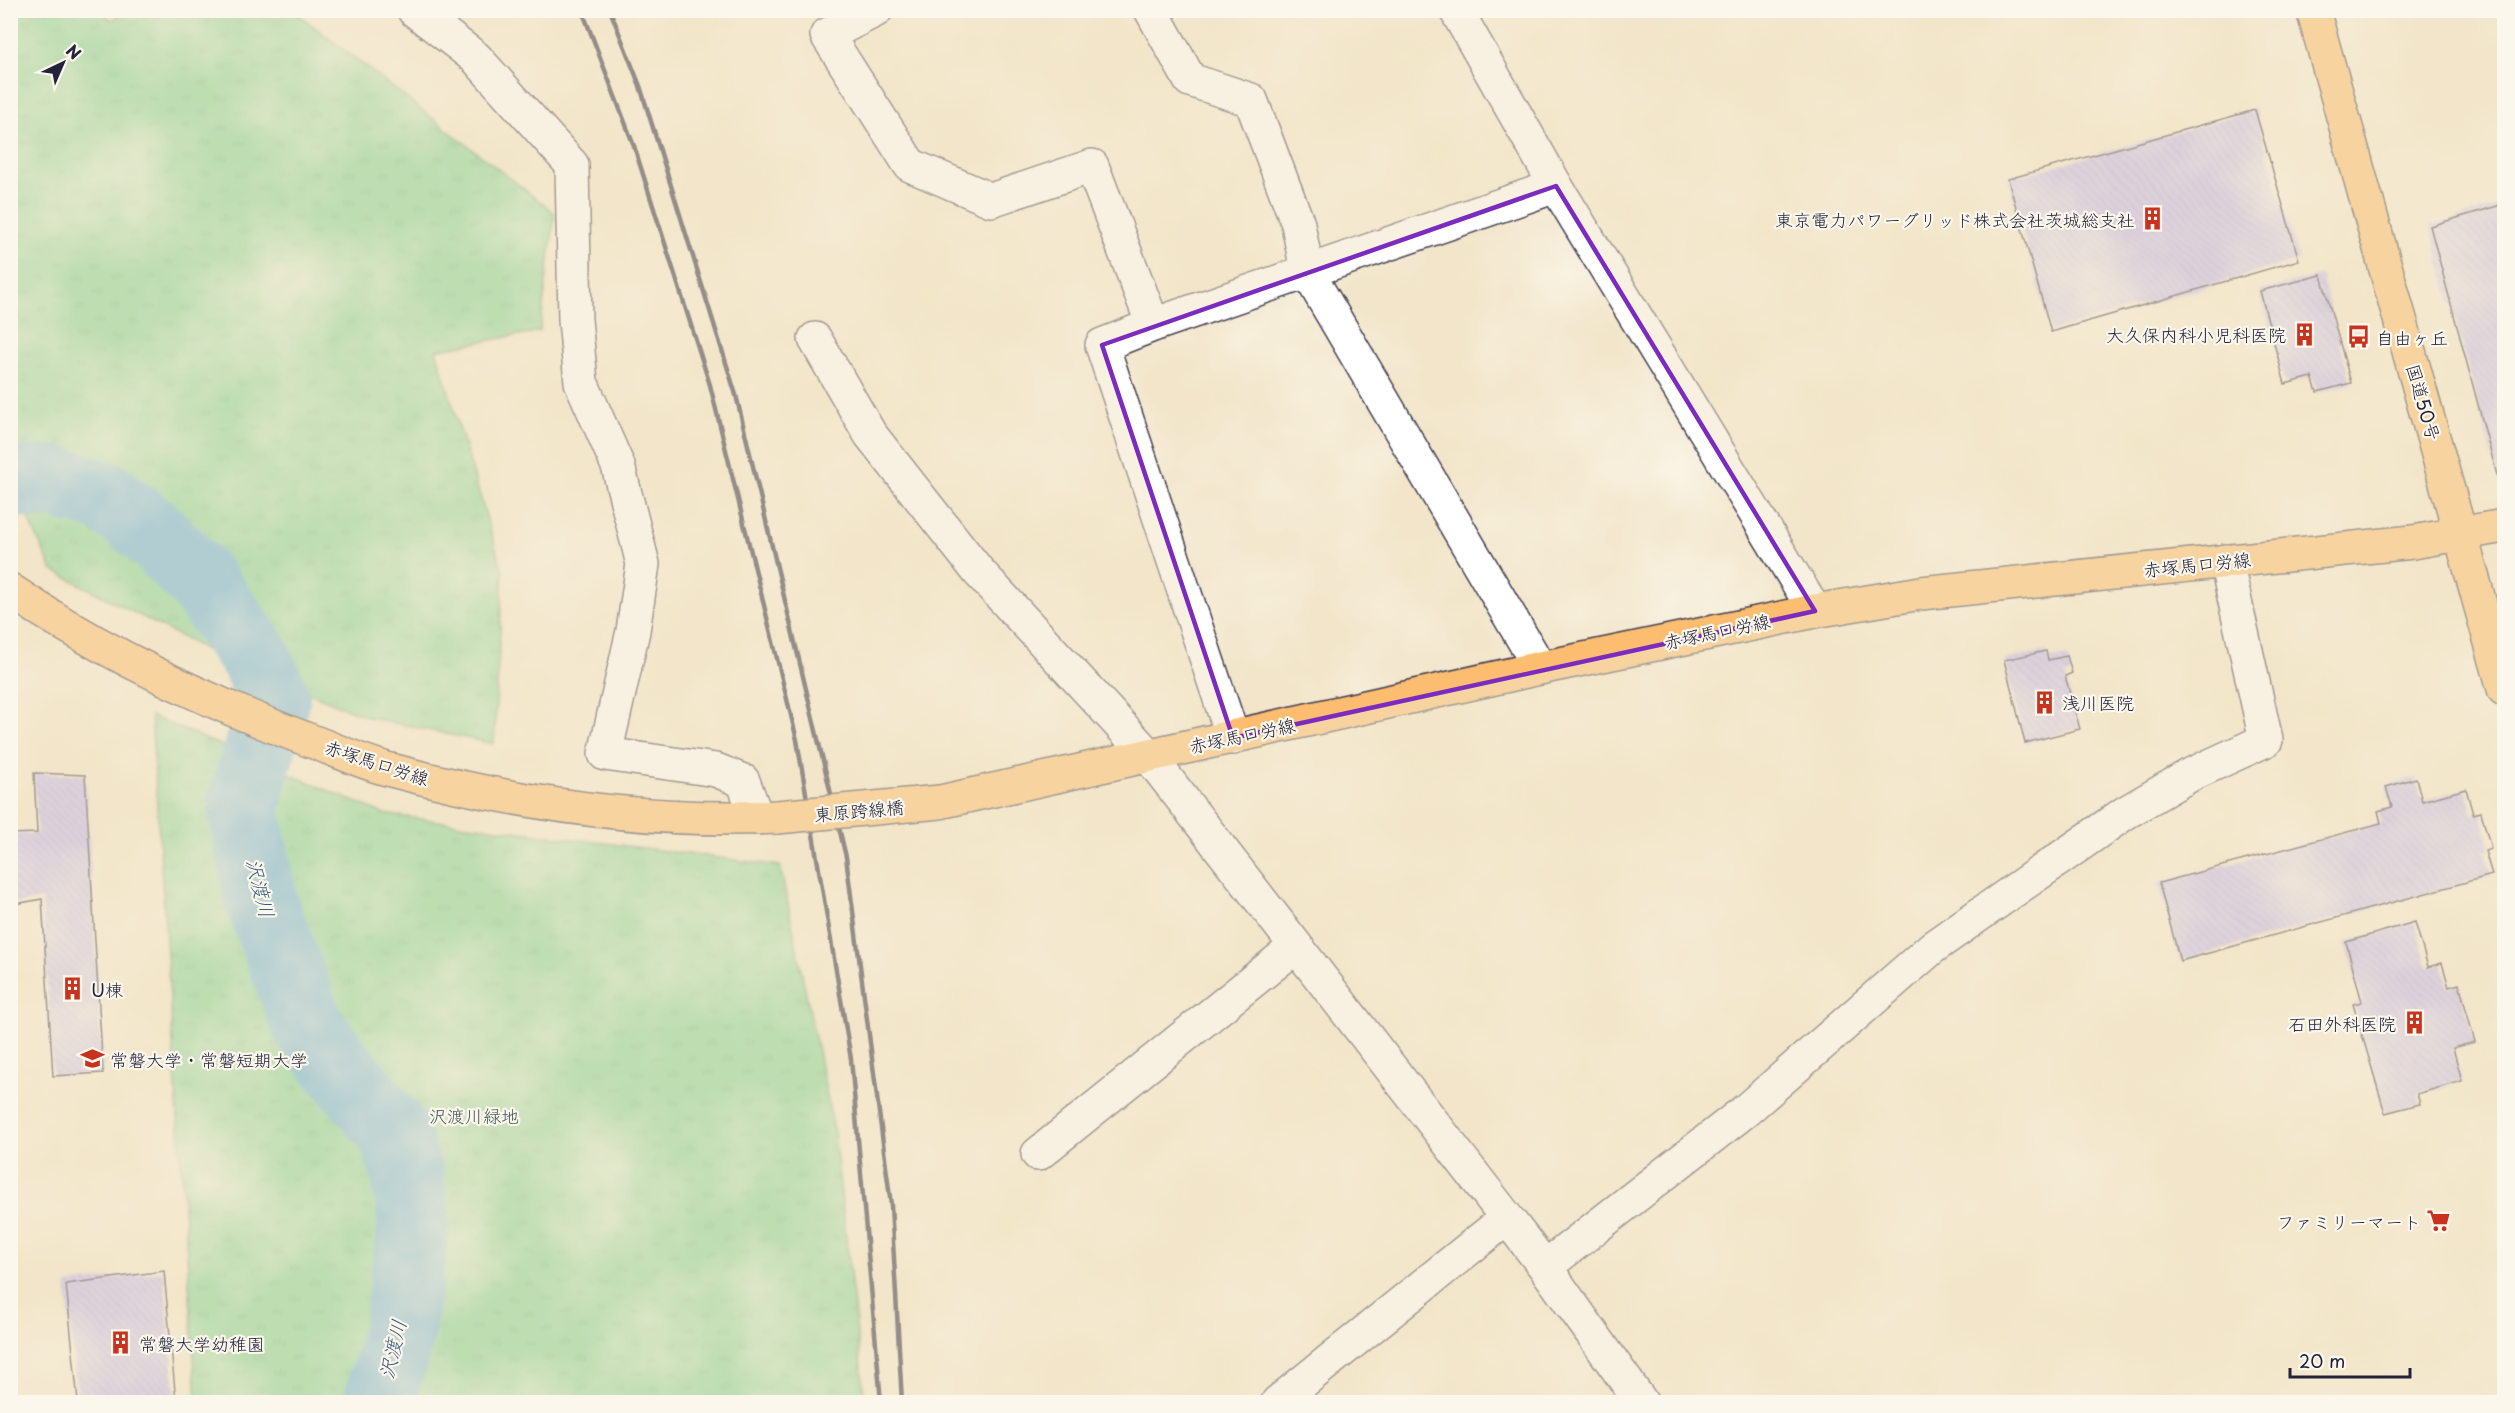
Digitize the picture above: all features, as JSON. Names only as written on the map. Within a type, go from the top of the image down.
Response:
[{"type":"main road","name":"国道50号","points":[[2313,10],[2505,689]]},
{"type":"main road","name":"赤塚馬口労線","points":[[940,802],[1540,668],[1815,610],[1921,593],[2413,542],[2505,526]]},
{"type":"main road","name":"赤塚馬口労線","points":[[10,590],[53,619],[217,704],[385,768],[471,789],[565,806],[651,816],[767,818]]},
{"type":"main road","name":"東原跨線橋","points":[[767,818],[940,802]]},
{"type":"street","points":[[414,10],[476,58],[572,165],[575,320],[581,382],[618,466],[643,564],[633,631],[604,754],[716,770],[743,781],[767,818]]},
{"type":"street","points":[[876,10],[827,35],[910,165],[992,200],[1092,166],[1153,325]]},
{"type":"street","points":[[1151,10],[1190,80],[1251,100],[1298,224],[1307,271],[1540,668]]},
{"type":"street","points":[[1456,10],[1556,186],[1815,610]]},
{"type":"street","points":[[1233,738],[1102,345],[1307,271],[1556,186]]},
{"type":"street","points":[[815,339],[870,434],[978,571],[1148,755],[1545,1267],[1641,1402]]},
{"type":"street","points":[[1545,1267],[1745,1111],[1933,947],[2037,872],[2125,813],[2190,775],[2266,740],[2226,561]]},
{"type":"street","points":[[1038,1154],[1295,947]]},
{"type":"street","points":[[1278,1402],[1507,1218]]},
{"type":"highlighted area","points":[[1556,186],[1815,611],[1233,738],[1102,345]]},
{"type":"green space","points":[[10,11],[101,11],[112,20],[124,11],[294,11],[555,213],[540,331],[436,350],[503,572],[494,744],[367,717],[210,652],[52,570],[11,481]]},
{"type":"green space","name":"沢渡川緑地","points":[[151,716],[384,814],[780,866],[833,1125],[865,1402],[197,1402]]},
{"type":"building","name":"東京電力パワーグリッド株式会社茨城総支社","points":[[2255,110],[2299,260],[2051,332],[2008,179]]},
{"type":"building","points":[[2504,204],[2504,481],[2497,475],[2430,226]]},
{"type":"building","name":"大久保内科小児科医院","points":[[2321,275],[2351,383],[2317,392],[2312,377],[2285,384],[2260,291]]},
{"type":"building","name":"浅川医院","points":[[2046,651],[2048,660],[2067,656],[2072,673],[2065,676],[2080,729],[2025,743],[2004,660]]},
{"type":"building","name":"U棟","points":[[34,773],[85,775],[103,1073],[53,1076],[42,899],[10,905],[10,834],[37,833]]},
{"type":"building","points":[[2416,778],[2422,801],[2466,789],[2473,814],[2481,812],[2491,849],[2485,851],[2492,875],[2180,961],[2159,883],[2381,823],[2378,811],[2392,807],[2386,787]]},
{"type":"building","name":"石田外科医院","points":[[2415,922],[2428,967],[2442,963],[2449,987],[2459,984],[2475,1042],[2453,1048],[2462,1081],[2417,1094],[2420,1104],[2385,1113],[2353,1004],[2362,1002],[2346,942]]},
{"type":"building","name":"常磐大学幼稚園","points":[[164,1271],[176,1402],[78,1402],[66,1284]]},
{"type":"waterway","name":"沢渡川","points":[[10,482],[51,481],[104,496],[150,530],[201,581],[256,659],[274,700],[243,804],[262,904],[307,1024],[338,1066],[392,1130],[407,1173],[414,1225],[398,1335],[379,1402]]},
{"type":"railway","points":[[582,10],[634,146],[710,385],[797,740],[851,1059],[881,1402]]},
{"type":"railway","points":[[610,10],[640,86],[736,395],[846,857],[891,1205],[902,1402]]},
{"type":"place","name":"東京電力パワーグリッド株式会社茨城総支社","points":[[2153,219]]},
{"type":"place","name":"大久保内科小児科医院","points":[[2304,334]]},
{"type":"place","name":"自由ヶ丘","points":[[2358,337]]},
{"type":"place","name":"浅川医院","points":[[2044,702]]},
{"type":"place","name":"U棟","points":[[73,989]]},
{"type":"place","name":"石田外科医院","points":[[2414,1023]]},
{"type":"place","name":"常磐大学・常磐短期大学","points":[[92,1059]]},
{"type":"place","name":"ファミリーマート","points":[[2439,1221]]},
{"type":"place","name":"常磐大学幼稚園","points":[[121,1343]]}]
